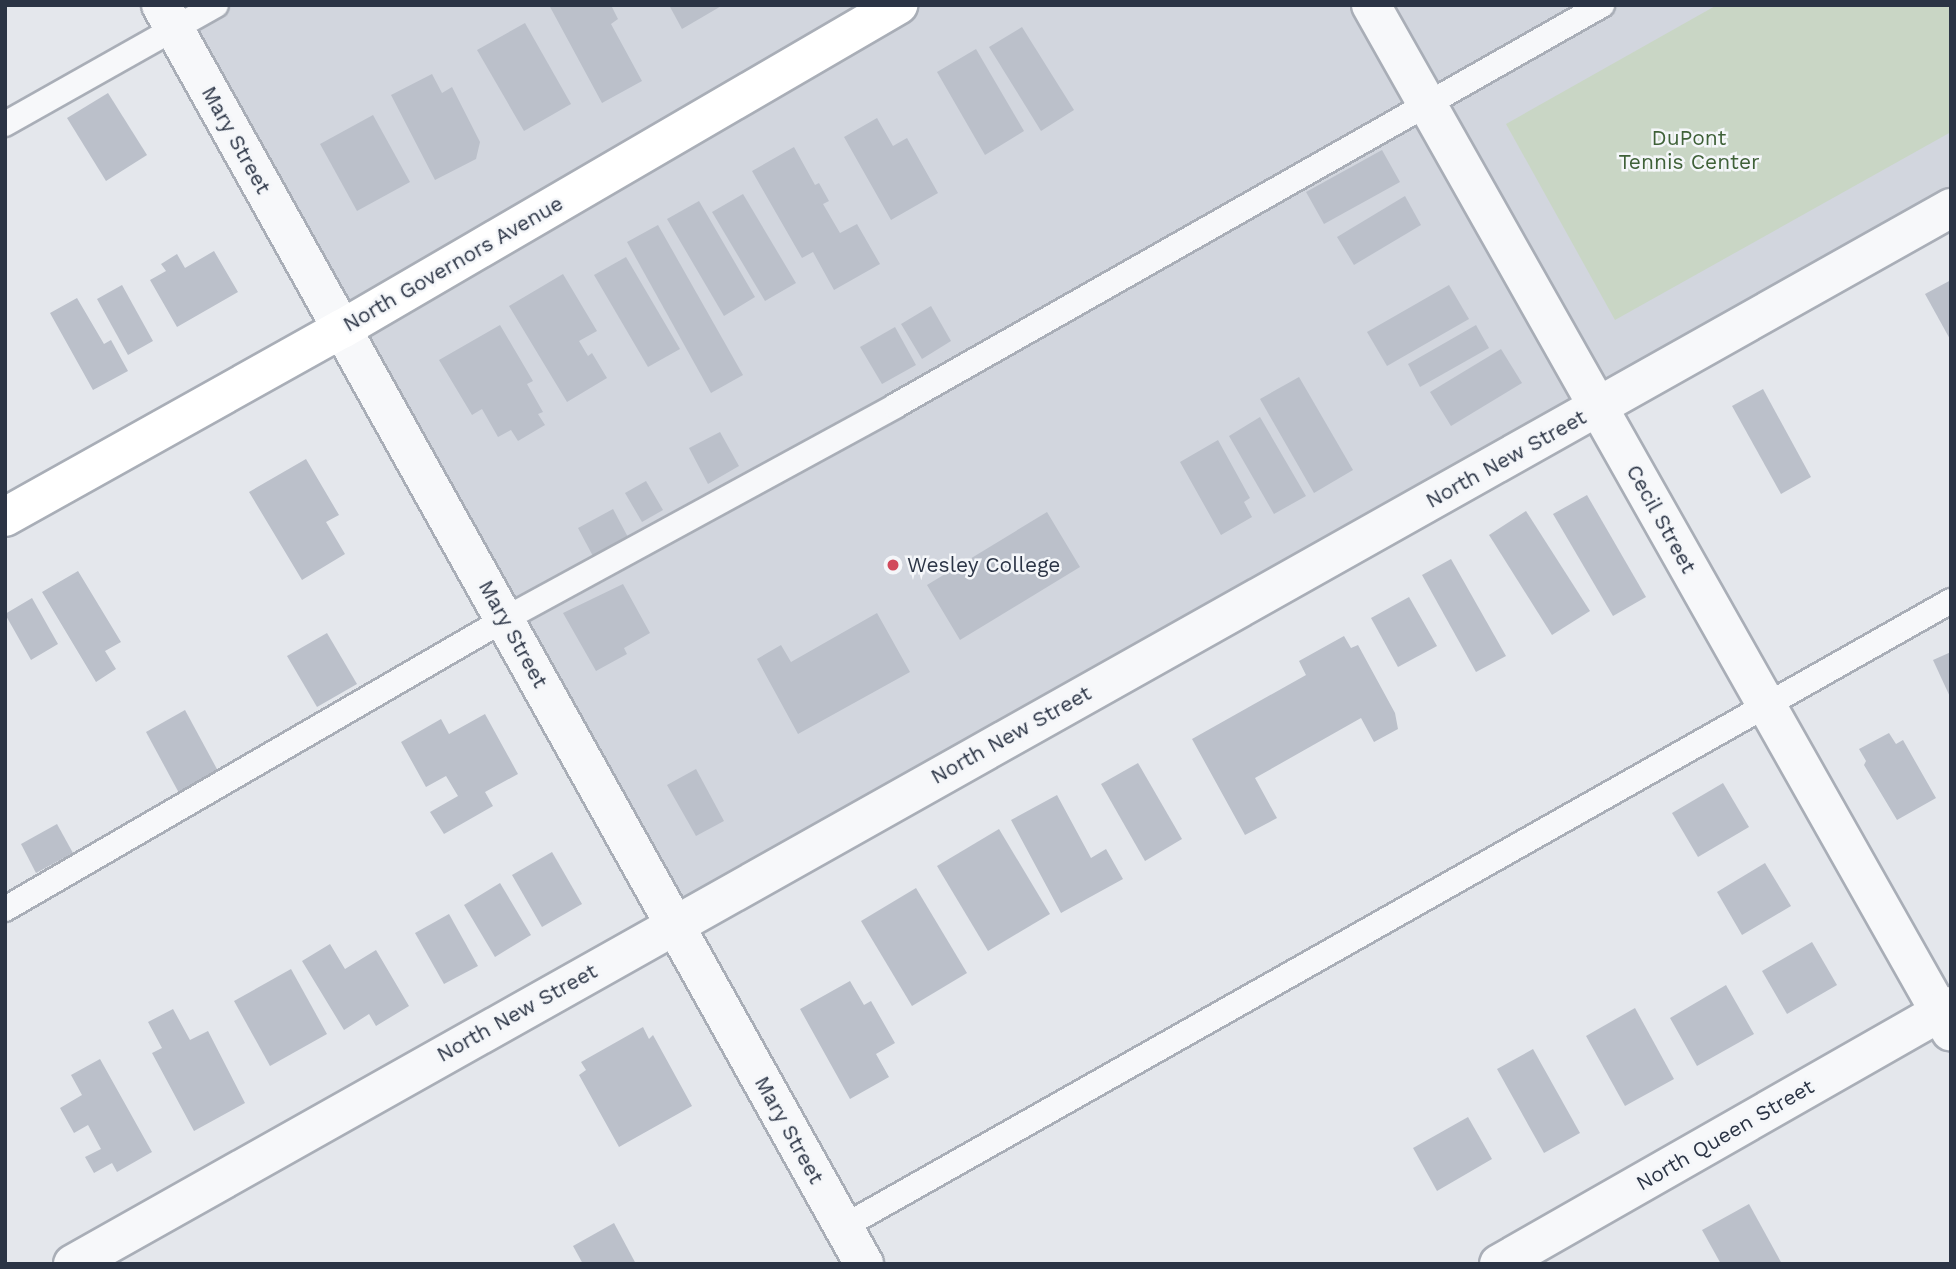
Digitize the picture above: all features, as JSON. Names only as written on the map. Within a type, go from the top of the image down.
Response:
[{"type":"main road","name":"North Governors Avenue","points":[[5,517],[342,329],[898,5]]},
{"type":"street","name":"Cecil Street","points":[[1371,5],[1766,705],[1947,1016]]},
{"type":"street","name":"Mary Street","points":[[168,17],[864,1264]]},
{"type":"street","name":"North New Street","points":[[73,1264],[674,923],[1951,208]]},
{"type":"street","name":"North Queen Street","points":[[1499,1264],[1947,1016]]},
{"type":"lane","points":[[5,124],[168,17],[216,5]]},
{"type":"lane","points":[[5,909],[505,619],[895,406],[1602,5]]},
{"type":"lane","points":[[843,1227],[1951,601]]},
{"type":"shaded area","name":"Wesley College","points":[[159,5],[1951,5],[1951,207],[674,923]]},
{"type":"green space","name":"DuPont Tennis Center","points":[[1717,5],[1951,5],[1951,132],[1615,320],[1506,124]]},
{"type":"building","points":[[549,5],[611,5],[618,19],[611,24],[642,81],[602,103]]},
{"type":"building","points":[[669,5],[723,5],[682,29]]},
{"type":"building","points":[[525,23],[571,104],[524,131],[477,50]]},
{"type":"building","points":[[1022,27],[1074,110],[1041,131],[989,47]]},
{"type":"building","points":[[976,49],[1024,131],[985,155],[937,72]]},
{"type":"building","points":[[432,74],[442,93],[452,87],[480,142],[476,159],[435,180],[391,95]]},
{"type":"building","points":[[108,93],[147,155],[106,181],[67,118]]},
{"type":"building","points":[[373,115],[410,182],[357,211],[320,144]]},
{"type":"building","points":[[877,118],[893,146],[907,138],[938,193],[891,220],[844,137]]},
{"type":"building","points":[[794,147],[815,185],[819,183],[829,201],[823,204],[840,233],[857,224],[880,264],[834,290],[813,252],[802,258],[752,171]]},
{"type":"building","points":[[1382,150],[1400,182],[1324,224],[1306,192]]},
{"type":"building","points":[[743,194],[796,283],[765,301],[712,212]]},
{"type":"building","points":[[1405,196],[1421,225],[1354,265],[1337,237]]},
{"type":"building","points":[[699,201],[755,297],[724,316],[667,219]]},
{"type":"building","points":[[658,225],[743,375],[711,393],[627,242]]},
{"type":"building","points":[[214,251],[238,292],[177,327],[150,280],[166,271],[161,264],[177,254],[185,268]]},
{"type":"building","points":[[626,257],[680,349],[648,367],[594,275]]},
{"type":"building","points":[[563,274],[597,331],[579,341],[588,356],[592,353],[607,378],[567,402],[509,306]]},
{"type":"building","points":[[1951,280],[1951,341],[1925,294]]},
{"type":"building","points":[[122,285],[153,341],[128,355],[97,299]]},
{"type":"building","points":[[1449,285],[1469,319],[1387,366],[1367,332]]},
{"type":"building","points":[[77,298],[104,344],[111,340],[128,371],[93,390],[50,313]]},
{"type":"building","points":[[931,306],[951,341],[922,359],[901,324]]},
{"type":"building","points":[[500,325],[533,381],[527,384],[543,412],[538,414],[545,425],[518,441],[511,430],[498,437],[482,409],[472,415],[439,360]]},
{"type":"building","points":[[1476,325],[1489,348],[1420,387],[1408,364]]},
{"type":"building","points":[[895,327],[916,365],[882,384],[860,347]]},
{"type":"building","points":[[1501,349],[1522,383],[1451,426],[1430,392]]},
{"type":"building","points":[[1299,377],[1353,470],[1314,493],[1260,399]]},
{"type":"building","points":[[1763,389],[1811,477],[1781,494],[1732,406]]},
{"type":"building","points":[[1260,417],[1306,496],[1274,514],[1229,436]]},
{"type":"building","points":[[720,432],[739,466],[708,484],[689,448]]},
{"type":"building","points":[[1218,440],[1250,498],[1244,502],[1252,517],[1221,535],[1180,462]]},
{"type":"building","points":[[306,459],[339,515],[326,522],[345,554],[302,580],[249,492]]},
{"type":"building","points":[[646,481],[663,510],[642,522],[625,493]]},
{"type":"building","points":[[1587,495],[1646,597],[1613,616],[1553,514]]},
{"type":"building","points":[[613,509],[629,539],[594,558],[578,528]]},
{"type":"building","points":[[1526,511],[1590,611],[1552,635],[1489,535]]},
{"type":"building","points":[[1047,512],[1080,567],[960,640],[927,585]]},
{"type":"building","points":[[1451,559],[1506,656],[1476,672],[1422,575]]},
{"type":"building","points":[[78,571],[121,642],[105,651],[116,669],[96,682],[42,592]]},
{"type":"building","points":[[623,584],[650,633],[624,648],[627,654],[596,671],[563,613]]},
{"type":"building","points":[[1409,597],[1437,646],[1398,667],[1371,618]]},
{"type":"building","points":[[32,598],[58,644],[31,660],[5,614]]},
{"type":"building","points":[[877,613],[910,672],[798,734],[757,659],[781,645],[791,662]]},
{"type":"building","points":[[327,633],[357,684],[317,707],[287,656]]},
{"type":"building","points":[[1344,636],[1351,648],[1358,645],[1395,713],[1398,729],[1374,742],[1361,718],[1255,778],[1277,818],[1245,835],[1192,739],[1306,675],[1299,661]]},
{"type":"building","points":[[1951,652],[1951,699],[1933,660]]},
{"type":"building","points":[[185,710],[218,771],[179,793],[146,732]]},
{"type":"building","points":[[485,714],[518,774],[485,792],[493,806],[444,834],[430,812],[458,796],[446,776],[426,787],[401,742],[441,719],[449,734]]},
{"type":"building","points":[[1889,733],[1896,744],[1903,740],[1936,798],[1897,820],[1864,765],[1866,761],[1859,749]]},
{"type":"building","points":[[1138,763],[1182,839],[1145,861],[1101,784]]},
{"type":"building","points":[[696,769],[724,821],[696,836],[667,785]]},
{"type":"building","points":[[1723,783],[1749,827],[1698,857],[1672,813]]},
{"type":"building","points":[[1057,795],[1091,858],[1106,849],[1123,879],[1061,913],[1011,820]]},
{"type":"building","points":[[57,824],[73,853],[36,873],[21,844]]},
{"type":"building","points":[[999,829],[1050,914],[988,951],[937,866]]},
{"type":"building","points":[[552,852],[582,904],[542,927],[512,875]]},
{"type":"building","points":[[1765,863],[1791,906],[1742,935],[1717,892]]},
{"type":"building","points":[[500,883],[531,935],[495,957],[464,905]]},
{"type":"building","points":[[916,888],[967,973],[912,1006],[861,921]]},
{"type":"building","points":[[449,914],[478,966],[444,984],[415,933]]},
{"type":"building","points":[[1812,942],[1837,985],[1787,1014],[1762,971]]},
{"type":"building","points":[[330,944],[345,969],[376,950],[409,1006],[376,1026],[369,1014],[344,1030],[302,961]]},
{"type":"building","points":[[291,969],[327,1034],[270,1066],[234,1001]]},
{"type":"building","points":[[850,981],[864,1005],[871,1001],[895,1043],[876,1054],[889,1077],[850,1099],[800,1009]]},
{"type":"building","points":[[1726,985],[1754,1034],[1697,1066],[1670,1018]]},
{"type":"building","points":[[1635,1008],[1674,1079],[1625,1106],[1586,1036]]},
{"type":"building","points":[[173,1009],[190,1040],[208,1031],[245,1103],[194,1131],[152,1053],[162,1048],[148,1022]]},
{"type":"building","points":[[643,1027],[649,1039],[653,1035],[692,1106],[619,1147],[579,1075],[586,1070],[581,1062]]},
{"type":"building","points":[[1533,1049],[1580,1133],[1544,1153],[1497,1069]]},
{"type":"building","points":[[100,1059],[152,1152],[117,1172],[112,1163],[94,1173],[85,1157],[101,1149],[88,1125],[74,1133],[60,1108],[82,1095],[71,1075]]},
{"type":"building","points":[[1468,1117],[1492,1159],[1437,1191],[1413,1148]]},
{"type":"building","points":[[1749,1204],[1782,1264],[1721,1264],[1702,1230]]},
{"type":"building","points":[[614,1223],[636,1264],[583,1264],[573,1246]]},
{"type":"place","name":"Wesley College","points":[[893,565]]}]
